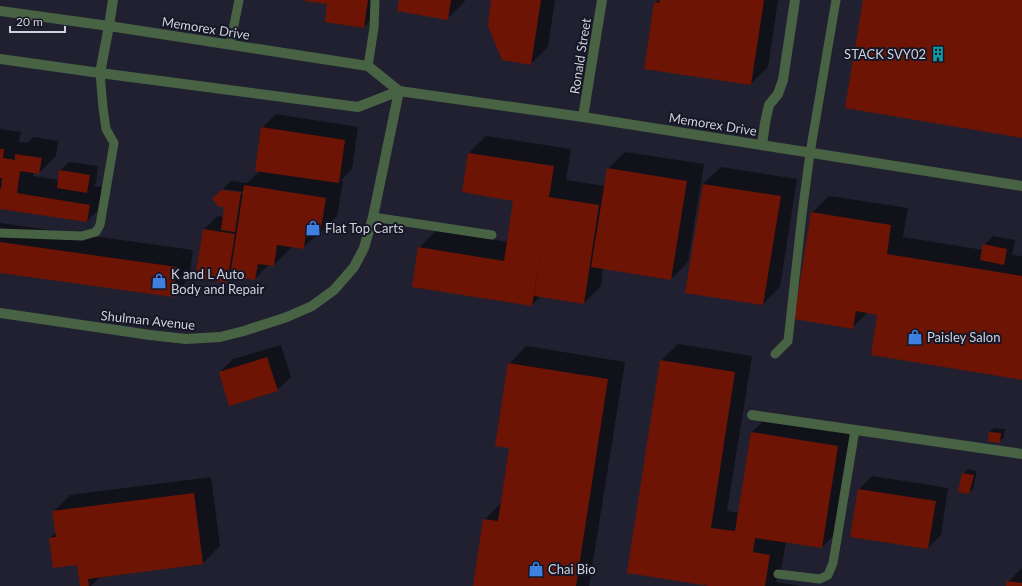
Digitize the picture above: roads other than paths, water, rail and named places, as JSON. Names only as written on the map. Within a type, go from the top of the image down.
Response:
[{"type":"street","points":[[100,73],[113,0]]},
{"type":"street","name":"Ronald Street","points":[[583,117],[602,0]]},
{"type":"street","points":[[762,145],[769,105],[778,94],[783,80],[795,0]]},
{"type":"street","name":"Memorex Drive","points":[[0,11],[109,26],[368,66]]},
{"type":"street","name":"Memorex Drive","points":[[0,59],[358,107],[399,91],[583,117],[1022,186]]},
{"type":"street","points":[[368,66],[399,91]]},
{"type":"street","name":"Shulman Avenue","points":[[0,313],[186,339],[220,337],[244,331],[287,317],[312,306],[334,290],[354,267],[364,248],[374,217],[399,91]]},
{"type":"street","points":[[752,415],[1022,454]]},
{"type":"lane","points":[[230,45],[239,0]]},
{"type":"lane","points":[[368,66],[374,28],[375,0]]},
{"type":"lane","points":[[775,354],[788,341],[810,153],[836,0]]},
{"type":"lane","points":[[0,233],[82,236],[96,232],[100,225],[114,143],[106,129],[100,73]]},
{"type":"lane","points":[[374,217],[492,235]]},
{"type":"lane","points":[[778,574],[820,579],[828,575],[833,563],[855,430]]},
{"type":"place","name":"STACK SVY02","points":[[938,54]]},
{"type":"place","name":"Flat Top Carts","points":[[313,228]]},
{"type":"place","name":"K and L Auto Body and Repair","points":[[159,281]]},
{"type":"place","name":"Paisley Salon","points":[[915,337]]},
{"type":"place","name":"Chai Bio","points":[[536,569]]}]
